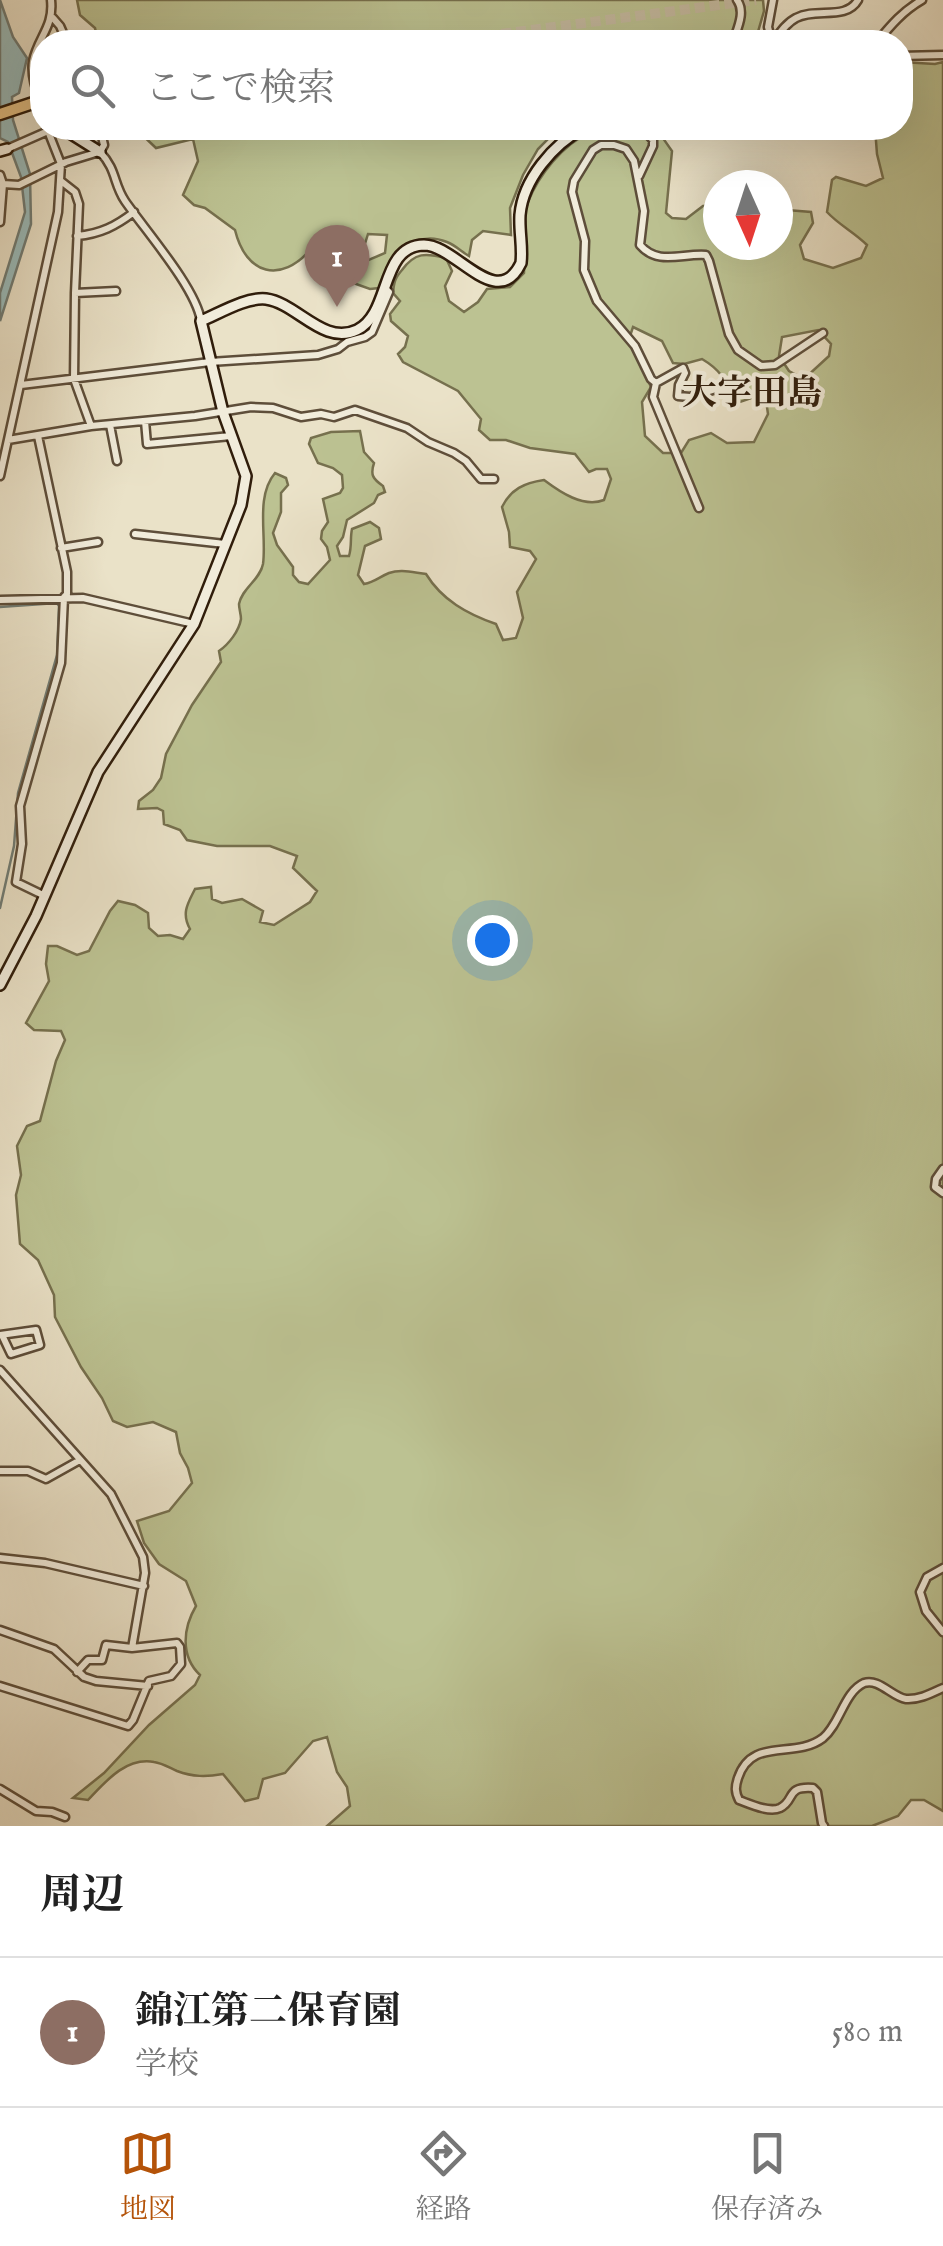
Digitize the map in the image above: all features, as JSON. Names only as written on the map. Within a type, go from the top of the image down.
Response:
[{"type":"main road","points":[[0,114],[30,105]]},
{"type":"street","points":[[46,30],[52,17],[51,0]]},
{"type":"street","points":[[736,0],[741,6],[737,30]]},
{"type":"street","points":[[769,30],[773,0]]},
{"type":"street","points":[[783,30],[796,18],[847,11],[858,0]]},
{"type":"street","points":[[886,30],[922,0]]},
{"type":"street","points":[[52,17],[62,30]]},
{"type":"street","points":[[913,56],[943,55]]},
{"type":"street","points":[[4,150],[30,140]]},
{"type":"street","points":[[0,476],[58,212],[60,164],[51,140]]},
{"type":"street","points":[[0,985],[46,896],[98,772],[194,624],[226,545],[246,476],[222,412],[200,313],[123,198],[114,172],[100,152],[81,140]]},
{"type":"street","points":[[3,184],[19,185],[60,164],[100,152],[103,140]]},
{"type":"street","points":[[201,321],[250,301],[268,299],[337,334],[360,329],[371,320],[398,257],[408,248],[421,245],[444,250],[491,281],[511,277],[521,263],[519,228],[525,194],[556,147],[566,140]]},
{"type":"street","points":[[638,178],[653,140]]},
{"type":"street","points":[[656,382],[635,346],[608,316],[584,270],[584,241],[572,192],[592,150],[601,145],[626,150],[634,160],[644,211],[640,245],[646,252],[658,257],[706,255],[729,334],[738,350],[762,366],[775,365],[823,333]]},
{"type":"street","points":[[0,175],[0,222]]},
{"type":"street","points":[[61,182],[78,198],[74,379],[90,426]]},
{"type":"street","points":[[77,236],[111,228],[134,212]]},
{"type":"street","points":[[21,385],[210,362],[318,355],[372,332],[389,292],[385,288]]},
{"type":"street","points":[[74,293],[116,291]]},
{"type":"street","points":[[656,382],[683,368],[678,396],[716,388]]},
{"type":"street","points":[[656,382],[656,406],[699,508]]},
{"type":"street","points":[[8,440],[90,426],[265,406],[296,417],[334,417],[355,410],[407,428],[466,461],[481,479],[494,479]]},
{"type":"street","points":[[145,420],[147,444],[232,436]]},
{"type":"street","points":[[110,426],[118,461]]},
{"type":"street","points":[[38,436],[68,572],[67,594],[61,664],[20,806],[22,844],[16,882],[46,896]]},
{"type":"street","points":[[135,534],[226,545]]},
{"type":"street","points":[[62,548],[98,542]]},
{"type":"street","points":[[0,600],[83,598],[194,624]]},
{"type":"street","points":[[943,1169],[936,1187],[943,1193]]},
{"type":"street","points":[[36,1330],[40,1345],[10,1354],[1,1336],[36,1330]]},
{"type":"street","points":[[0,1370],[111,1494],[143,1557],[144,1586],[132,1648]]},
{"type":"street","points":[[0,1471],[28,1472],[46,1479],[80,1460]]},
{"type":"street","points":[[0,1558],[45,1563],[144,1586]]},
{"type":"street","points":[[943,1568],[927,1577],[920,1592],[926,1611],[943,1632]]},
{"type":"street","points":[[0,1630],[54,1649],[84,1678],[148,1686]]},
{"type":"street","points":[[0,1686],[128,1726],[149,1681],[172,1676],[181,1664],[180,1646],[106,1645],[102,1660],[88,1660],[77,1672]]},
{"type":"street","points":[[824,1826],[818,1792],[813,1788],[798,1789],[778,1809],[739,1800],[736,1785],[746,1762],[765,1752],[810,1745],[822,1738],[864,1684],[877,1684],[907,1698],[943,1688]]},
{"type":"street","points":[[0,1789],[36,1812],[65,1816]]},
{"type":"green space","points":[[77,0],[763,0],[764,11],[758,30],[95,30],[80,15]]},
{"type":"green space","points":[[943,62],[943,1811],[924,1800],[911,1800],[898,1816],[872,1826],[327,1826],[350,1806],[347,1787],[337,1772],[327,1737],[313,1741],[285,1773],[263,1779],[258,1798],[245,1801],[223,1774],[194,1775],[144,1761],[117,1772],[88,1800],[73,1798],[195,1685],[200,1675],[187,1651],[186,1632],[196,1606],[186,1581],[159,1564],[144,1543],[137,1521],[169,1511],[192,1483],[176,1432],[153,1422],[127,1427],[113,1421],[55,1317],[54,1295],[38,1260],[20,1244],[16,1195],[21,1175],[17,1146],[27,1126],[40,1121],[65,1040],[61,1031],[34,1030],[26,1023],[49,981],[48,946],[77,955],[89,951],[118,901],[148,913],[149,928],[158,936],[183,939],[190,929],[186,913],[195,889],[211,887],[212,899],[222,903],[242,899],[263,911],[260,922],[274,925],[310,902],[317,891],[293,868],[297,856],[270,846],[217,846],[187,840],[180,830],[164,824],[163,811],[138,809],[139,801],[161,778],[166,754],[221,662],[219,651],[238,628],[241,598],[263,564],[263,505],[269,483],[275,473],[286,478],[288,485],[281,493],[281,512],[273,533],[293,567],[293,575],[308,584],[330,560],[321,539],[328,522],[323,499],[343,488],[342,475],[318,463],[309,444],[311,438],[331,432],[360,431],[364,452],[374,463],[373,476],[385,492],[347,520],[337,546],[340,556],[349,556],[352,529],[370,522],[379,528],[381,539],[365,546],[358,575],[364,584],[393,572],[426,574],[456,605],[496,624],[503,640],[516,638],[523,618],[517,592],[536,559],[530,551],[510,547],[502,507],[519,488],[544,480],[572,498],[604,500],[611,479],[607,469],[589,472],[575,454],[490,440],[479,430],[481,419],[458,391],[403,362],[398,354],[408,336],[391,321],[390,314],[400,301],[393,293],[395,280],[407,264],[427,255],[446,258],[452,271],[445,286],[449,301],[464,312],[487,289],[510,287],[524,273],[528,202],[552,162],[576,140],[664,140],[672,151],[666,213],[672,218],[686,219],[703,206],[703,260],[793,260],[793,210],[811,212],[813,223],[800,245],[804,259],[833,268],[861,258],[867,245],[827,212],[832,180],[836,177],[866,186],[883,178],[876,140],[913,140],[913,63]],"holes":[[[633,327],[662,341],[673,363],[702,359],[722,376],[732,398],[740,402],[760,395],[766,400],[768,414],[754,442],[727,443],[711,433],[689,440],[681,453],[663,453],[645,436],[642,402],[651,387],[629,339]],[[818,330],[831,344],[829,356],[804,379],[789,371],[779,356],[782,337]]]},
{"type":"green space","points":[[148,140],[189,140],[156,148]]},
{"type":"green space","points":[[193,140],[547,140],[523,175],[510,208],[511,235],[483,231],[472,240],[469,256],[450,243],[423,239],[404,249],[379,288],[370,289],[342,279],[340,272],[385,253],[387,235],[368,234],[363,250],[343,259],[336,252],[311,249],[288,267],[266,270],[247,257],[235,230],[183,195],[198,161]]},
{"type":"water","points":[[0,0],[13,37],[27,58],[19,93],[12,97],[13,120],[30,174],[31,224],[0,321],[0,293],[25,212],[21,177],[8,142],[0,138]]},
{"type":"waterway","points":[[0,607],[57,603],[59,606],[57,655],[18,793],[14,846],[0,908]]},
{"type":"tunnel","points":[[532,30],[756,0]]},
{"type":"place","name":"錦江第二保育園","points":[[337,307]]},
{"type":"district","name":"大字田島","points":[[752,394]]}]
